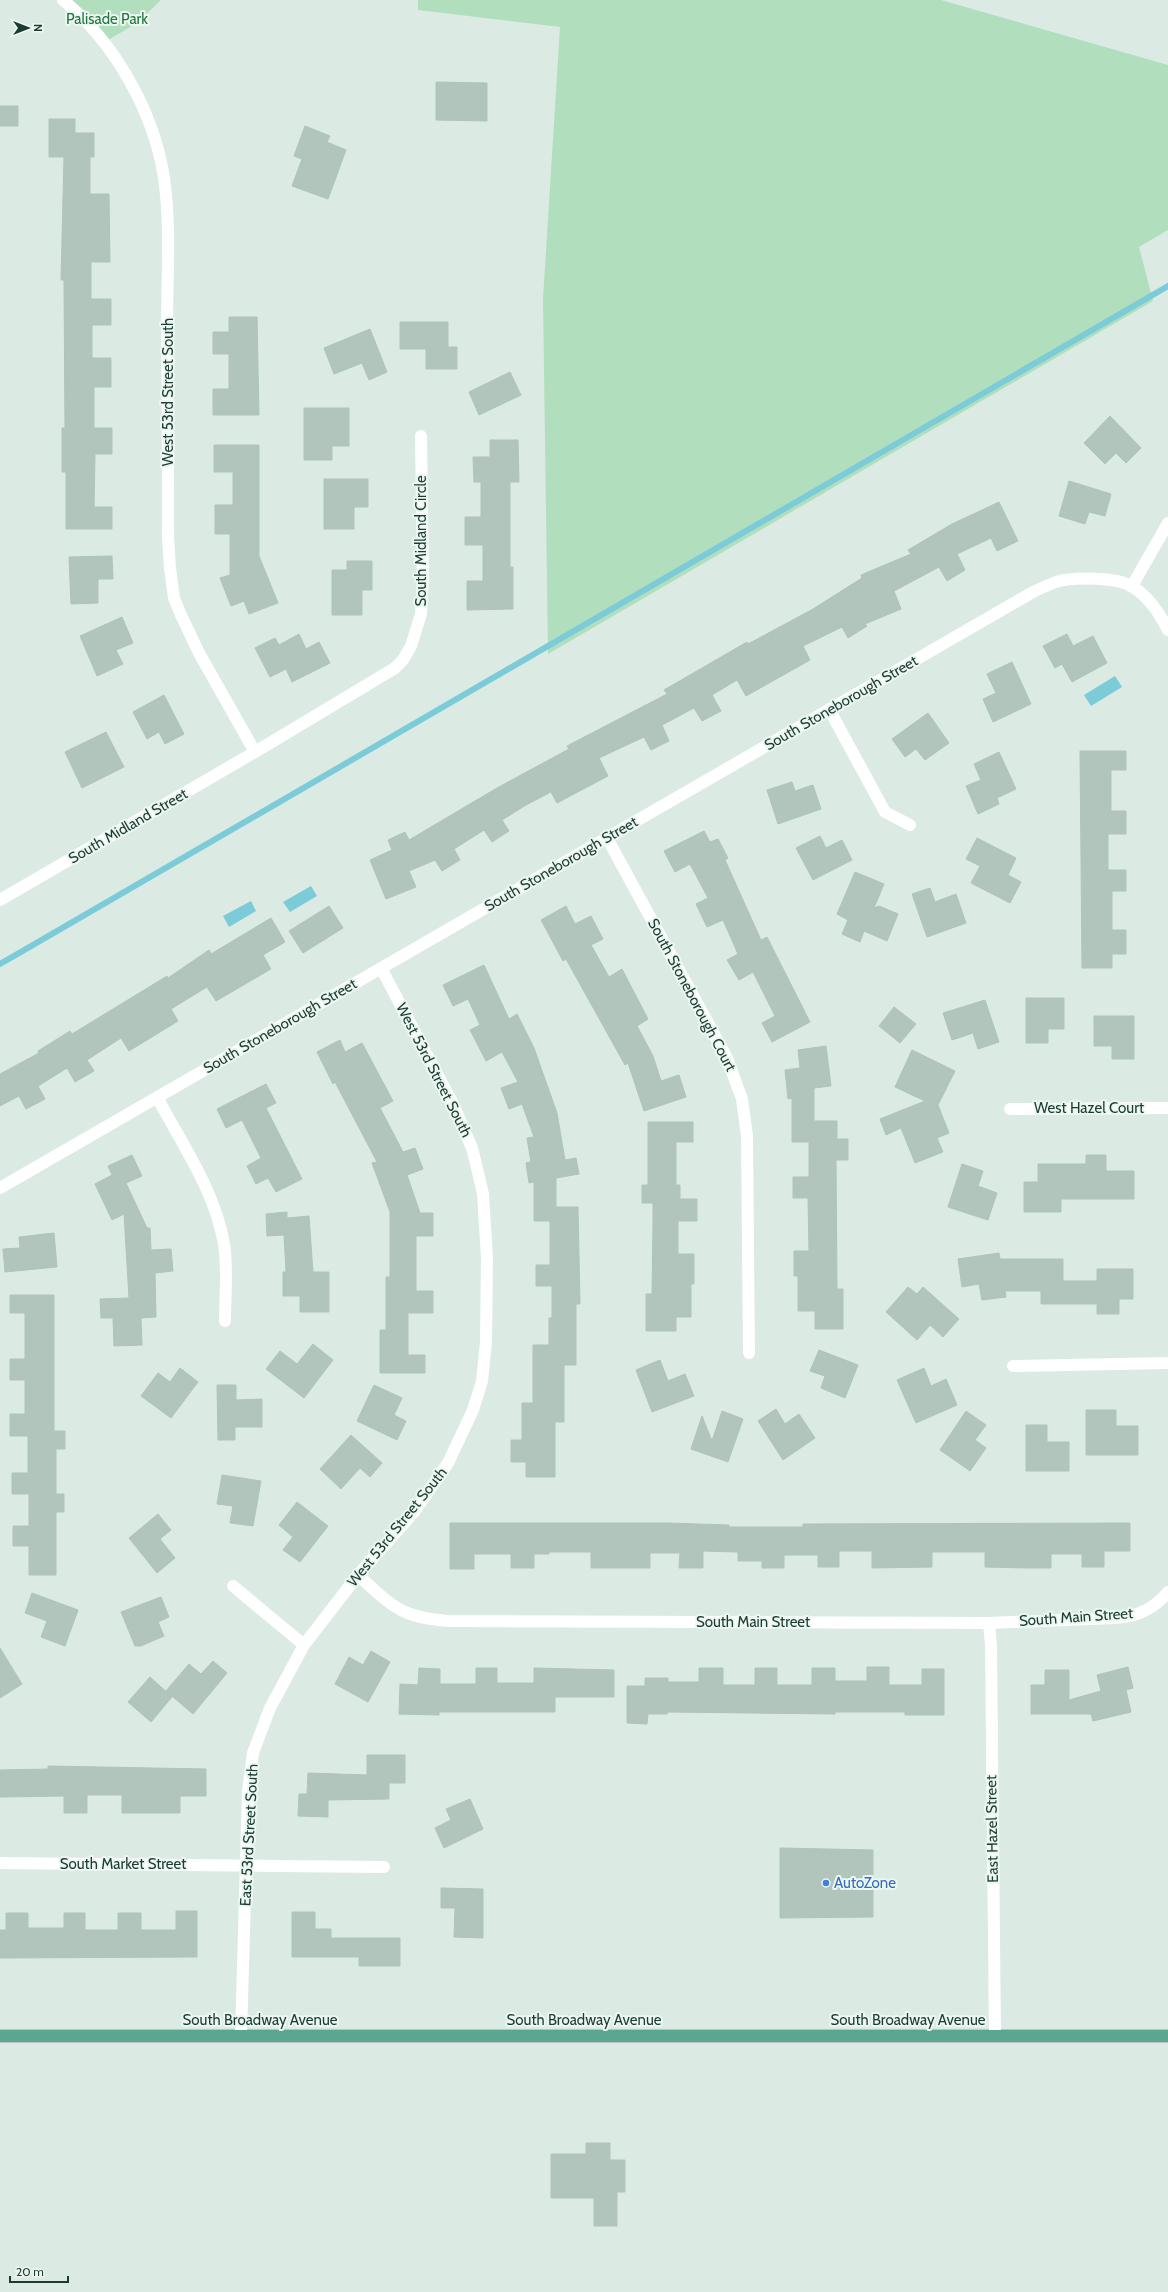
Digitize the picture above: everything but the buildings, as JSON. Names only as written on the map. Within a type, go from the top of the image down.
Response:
[{"type":"main road","name":"South Broadway Avenue","points":[[0,2036],[1168,2036]]},
{"type":"street","name":"West 53rd Street South","points":[[63,0],[92,29],[117,61],[140,100],[160,159],[164,179],[167,250],[168,537],[174,598],[199,653],[255,752]]},
{"type":"street","name":"South Midland Circle","points":[[255,752],[395,668],[403,660],[411,646],[421,614],[423,578],[421,436]]},
{"type":"street","points":[[1168,523],[1132,586],[1157,612],[1168,630]]},
{"type":"street","name":"South Stoneborough Street","points":[[0,1188],[1033,592],[1056,582],[1072,579],[1121,582],[1132,586]]},
{"type":"street","points":[[829,709],[885,812],[910,825]]},
{"type":"street","name":"South Midland Street","points":[[1,897],[255,752]]},
{"type":"street","name":"South Stoneborough Court","points":[[607,838],[727,1058],[742,1100],[747,1136],[749,1353]]},
{"type":"street","name":"West 53rd Street South","points":[[304,1645],[358,1575],[414,1512],[451,1459],[473,1410],[482,1381],[486,1342],[486,1221],[483,1194],[472,1148],[452,1102],[382,968]]},
{"type":"street","points":[[157,1097],[210,1196],[220,1225],[226,1270],[225,1321]]},
{"type":"street","name":"West Hazel Court","points":[[1010,1109],[1168,1108]]},
{"type":"street","points":[[1013,1366],[1168,1363]]},
{"type":"street","name":"South Main Street","points":[[358,1575],[394,1607],[423,1619],[448,1621],[988,1623],[1134,1616],[1159,1603],[1168,1592]]},
{"type":"street","points":[[233,1586],[304,1645]]},
{"type":"street","name":"East Hazel Street","points":[[988,1623],[991,1645],[995,2036]]},
{"type":"street","name":"East 53rd Street South","points":[[241,2036],[248,1792],[254,1753],[270,1708],[304,1645]]},
{"type":"street","name":"South Market Street","points":[[0,1863],[384,1867]]},
{"type":"green space","name":"Palisade Park","points":[[60,0],[161,0],[137,23],[103,43]]},
{"type":"green space","points":[[418,0],[941,0],[1168,65],[1168,230],[1139,247],[1153,301],[548,654],[543,299],[560,27],[418,10]]},
{"type":"water","points":[[1115,676],[1122,687],[1091,706],[1084,695]]},
{"type":"water","points":[[311,886],[317,896],[290,912],[283,902]]},
{"type":"water","points":[[251,901],[256,911],[229,927],[223,916]]},
{"type":"waterway","points":[[0,964],[293,796],[1168,286]]},
{"type":"place","name":"AutoZone","points":[[826,1883]]}]
